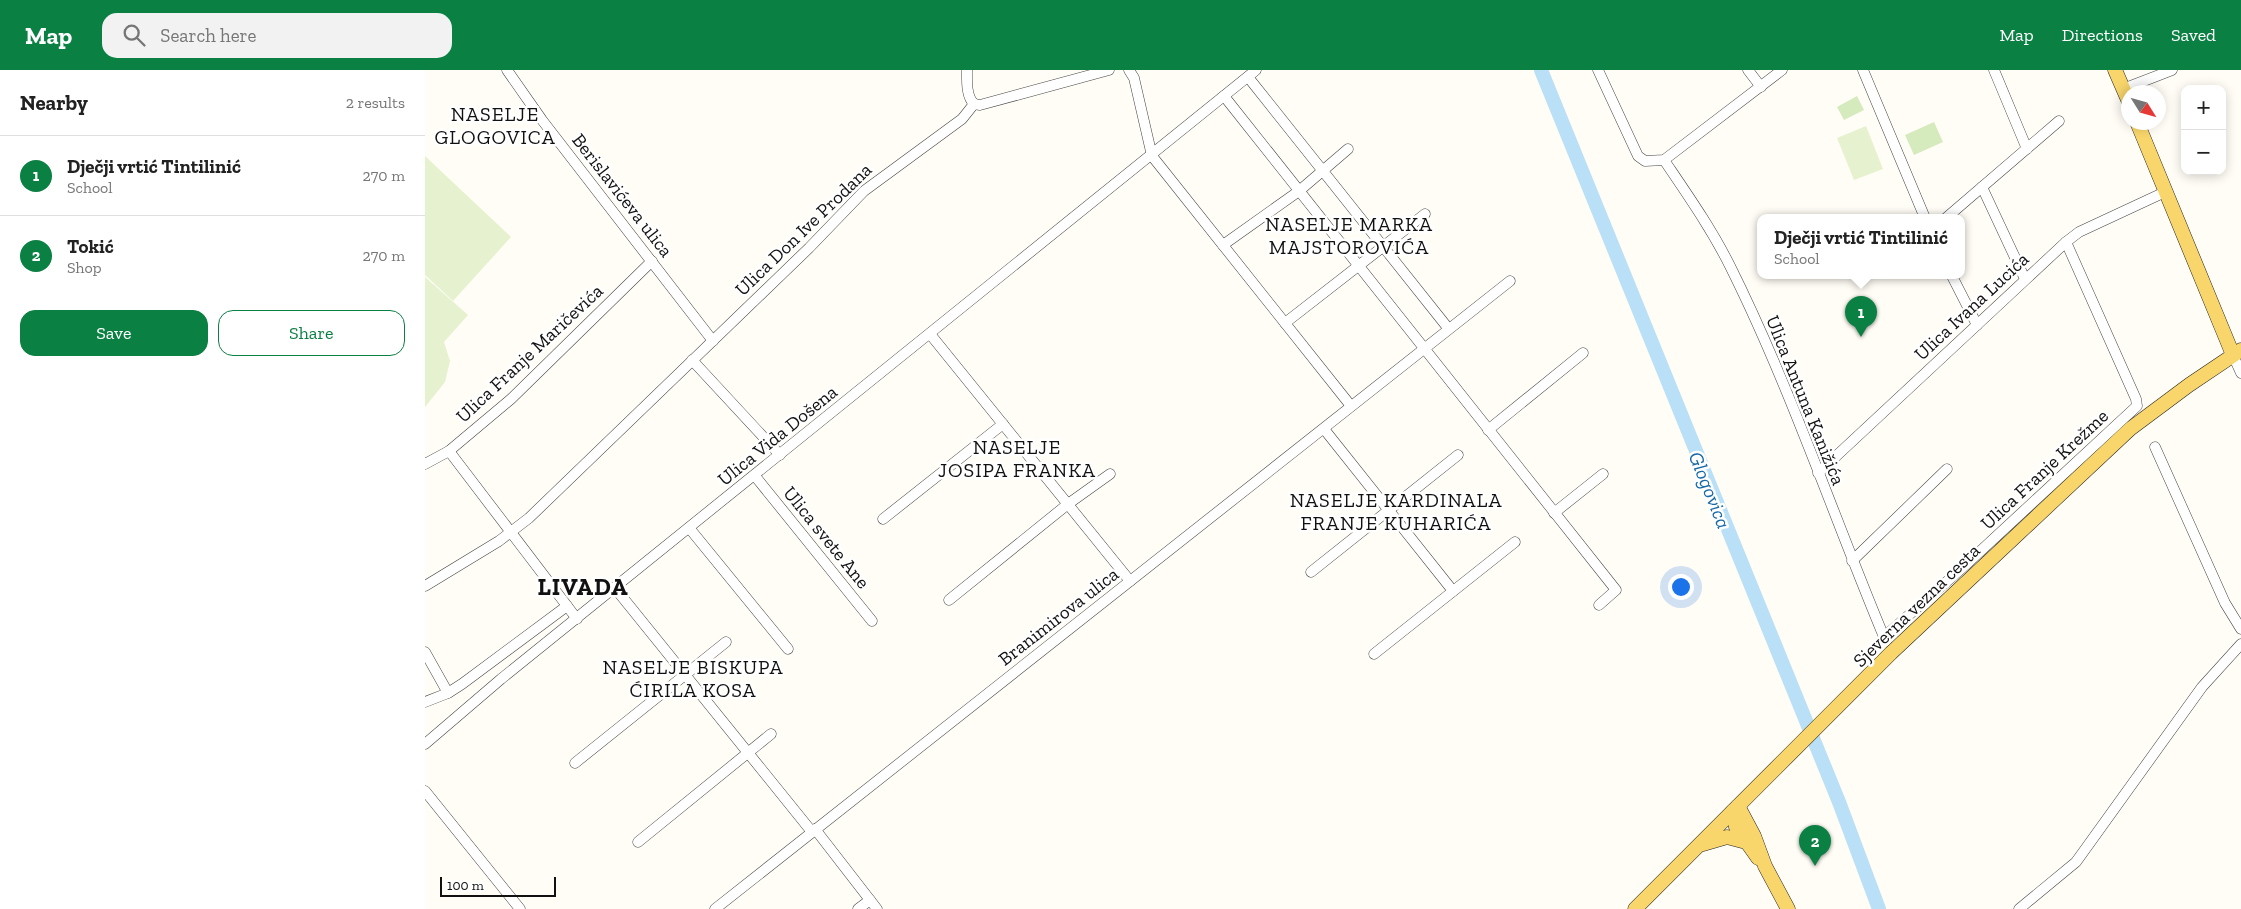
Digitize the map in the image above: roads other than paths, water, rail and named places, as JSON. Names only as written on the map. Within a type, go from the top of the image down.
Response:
[{"type":"main road","points":[[2115,70],[2121,85]]},
{"type":"main road","points":[[2140,130],[2165,192],[2237,352]]},
{"type":"main road","name":"Sjeverna vezna cesta","points":[[1635,909],[1823,721],[1965,574],[2130,429],[2237,352]]},
{"type":"main road","points":[[1735,809],[1736,827],[1765,866]]},
{"type":"main road","points":[[1735,809],[1755,836],[1765,866],[1787,909]]},
{"type":"main road","points":[[1698,846],[1722,838],[1735,838],[1746,842]]},
{"type":"street","name":"Berislavićeva ulica","points":[[507,70],[542,120],[713,340]]},
{"type":"street","points":[[967,70],[970,100],[974,104],[980,105],[1109,70]]},
{"type":"street","points":[[1129,70],[1134,78],[1152,156],[1351,406]]},
{"type":"street","points":[[1598,70],[1635,151],[1645,161],[1664,160],[1782,70]]},
{"type":"street","points":[[1748,70],[1761,87]]},
{"type":"street","points":[[1863,70],[1923,214]]},
{"type":"street","points":[[1994,70],[2027,149]]},
{"type":"street","points":[[2145,85],[2172,70]]},
{"type":"street","points":[[1252,73],[1323,170],[1448,328]]},
{"type":"street","name":"Ulica Vida Došena","points":[[425,744],[501,679],[690,529],[1252,73]]},
{"type":"street","points":[[1224,96],[1616,590],[1599,605]]},
{"type":"street","name":"Ulica Don Ive Prodana","points":[[425,586],[510,534],[713,340],[864,191],[961,119],[974,104]]},
{"type":"street","points":[[1950,214],[2059,121]]},
{"type":"street","points":[[1223,246],[1299,191],[1348,148]]},
{"type":"street","name":"Ulica Antuna Kanižića","points":[[1664,160],[1704,219],[1730,266],[1762,336],[1884,637]]},
{"type":"street","points":[[1982,187],[2025,279]]},
{"type":"street","name":"Ulica Ivana Lucića","points":[[1818,473],[2066,242],[2079,232],[2165,192]]},
{"type":"street","points":[[1285,323],[1425,214]]},
{"type":"street","name":"Ulica Franje Krežme","points":[[1884,637],[1965,574],[2137,406],[2136,399],[2066,242]]},
{"type":"street","name":"Ulica Franje Maričevića","points":[[425,464],[449,451],[511,399],[652,261]]},
{"type":"street","points":[[1954,279],[1977,325]]},
{"type":"street","name":"Branimirova ulica","points":[[715,909],[1324,429],[1448,328],[1510,281]]},
{"type":"street","points":[[929,334],[1131,581]]},
{"type":"street","points":[[2237,352],[2241,373]]},
{"type":"street","points":[[1488,430],[1583,353]]},
{"type":"street","points":[[692,360],[780,455]]},
{"type":"street","points":[[883,519],[1003,424]]},
{"type":"street","points":[[1324,429],[1453,591]]},
{"type":"street","points":[[2155,447],[2225,603],[2241,629]]},
{"type":"street","points":[[449,451],[510,534],[577,619]]},
{"type":"street","points":[[1311,572],[1458,455]]},
{"type":"street","points":[[1852,561],[1947,469]]},
{"type":"street","points":[[949,600],[1068,504],[1110,474]]},
{"type":"street","points":[[1554,513],[1603,474]]},
{"type":"street","name":"Ulica svete Ane","points":[[755,476],[873,621]]},
{"type":"street","points":[[690,529],[788,649]]},
{"type":"street","points":[[1374,654],[1515,542]]},
{"type":"street","points":[[615,588],[748,754],[877,909]]},
{"type":"street","points":[[425,702],[448,693],[567,606]]},
{"type":"street","points":[[575,763],[725,642]]},
{"type":"street","points":[[2019,909],[2076,862],[2202,687],[2241,644]]},
{"type":"street","points":[[425,652],[448,693]]},
{"type":"street","points":[[638,842],[771,734]]},
{"type":"street","points":[[425,791],[521,909]]},
{"type":"street","points":[[858,909],[870,900]]},
{"type":"waterway","name":"Glogovica","points":[[1541,70],[1839,802],[1879,909]]},
{"type":"place","name":"Dječji vrtić Tintilinić","points":[[1861,337]]},
{"type":"place","name":"Tokić","points":[[1815,866]]},
{"type":"district","name":"NASELJE GLOGOVICA","points":[[495,126]]},
{"type":"district","name":"NASELJE MARKA MAJSTOROVIĆA","points":[[1349,236]]},
{"type":"district","name":"NASELJE JOSIPA FRANKA","points":[[1017,458]]},
{"type":"district","name":"NASELJE KARDINALA FRANJE KUHARIĆA","points":[[1396,512]]},
{"type":"district","name":"LIVADA","points":[[583,587]]},
{"type":"district","name":"NASELJE BISKUPA ĆIRILA KOSA","points":[[693,678]]}]
